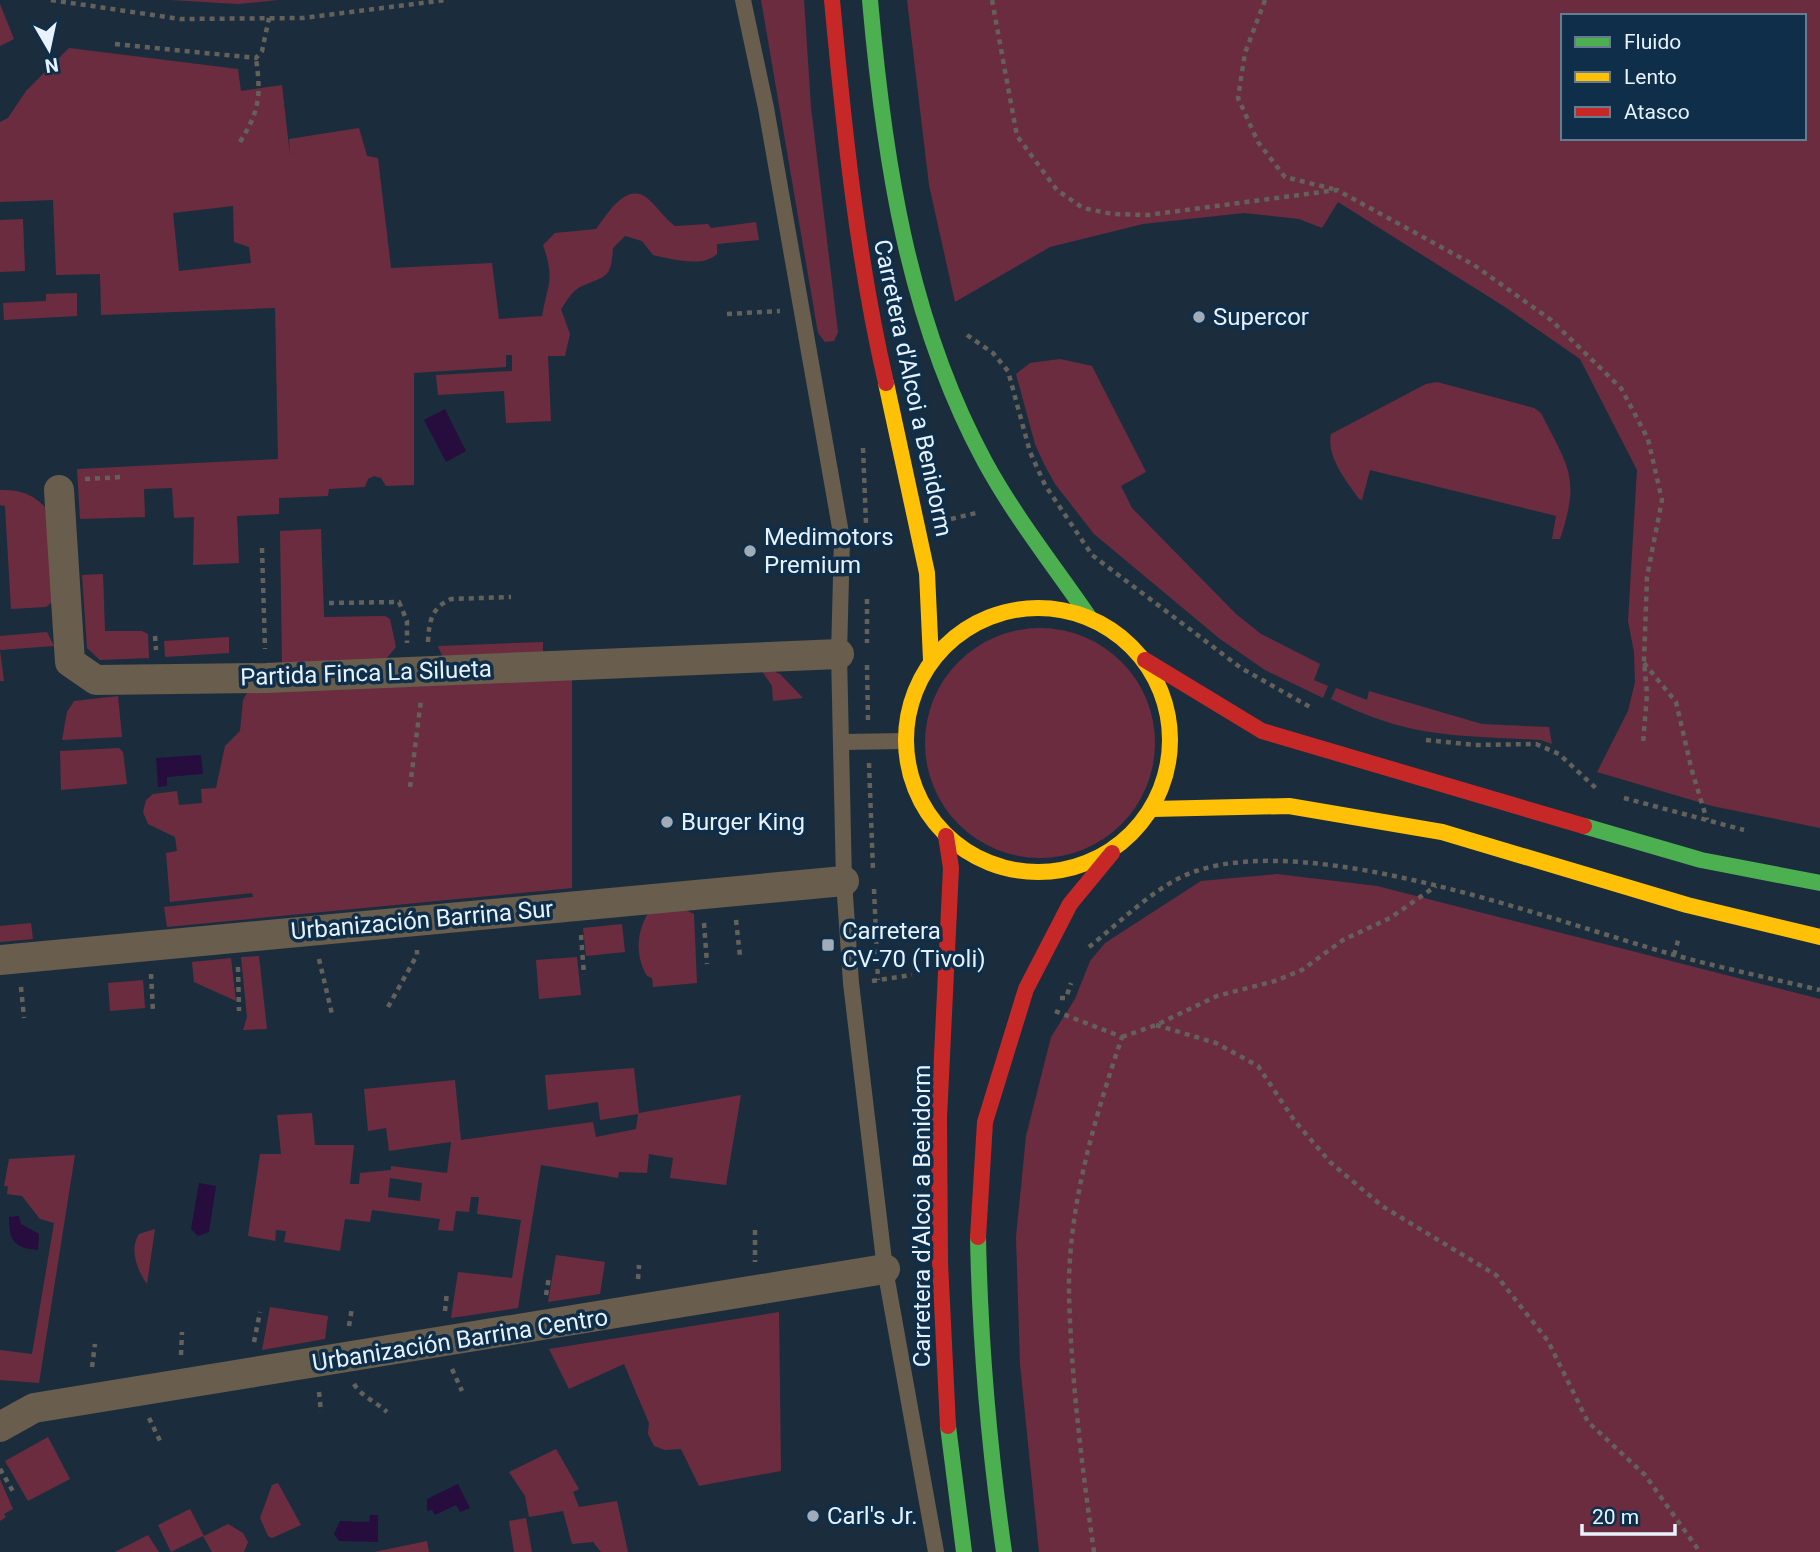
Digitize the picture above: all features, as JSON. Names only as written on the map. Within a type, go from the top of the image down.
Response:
[{"type":"main road","name":"Carretera d'Alcoi a Benidorm","points":[[832,0],[849,178],[866,292],[919,525],[927,573],[931,660]]},
{"type":"main road","name":"Carretera d'Alcoi a Benidorm","points":[[870,0],[891,180],[929,331],[945,377],[984,461],[1009,502],[1089,617]]},
{"type":"main road","points":[[1118,846],[1085,864],[1049,873],[1011,870],[976,858],[946,836],[923,809],[914,787],[905,741],[911,699],[931,660],[963,630],[1003,612],[1046,607],[1089,617],[1120,635],[1145,660],[1262,731],[1701,860],[1820,883]]},
{"type":"main road","points":[[1004,1552],[989,1445],[980,1329],[977,1211],[985,1122],[1026,989],[1070,904],[1152,809],[1167,772],[1171,733],[1163,695],[1145,660]]},
{"type":"main road","points":[[1152,809],[1289,806],[1442,832],[1687,905],[1820,937]]},
{"type":"main road","name":"Carretera d'Alcoi a Benidorm","points":[[946,836],[951,868],[939,1118],[940,1250],[947,1421],[964,1552]]},
{"type":"street","name":"Partida Finca La Silueta","points":[[59,490],[70,662],[96,680],[266,678],[839,654]]},
{"type":"street","name":"Urbanización Barrina Sur","points":[[0,960],[844,881]]},
{"type":"street","name":"Urbanización Barrina Centro","points":[[0,1427],[34,1408],[885,1269]]},
{"type":"street","name":"Urbanización Barrina Centro","points":[[0,1401],[34,1408]]},
{"type":"lane","points":[[743,0],[766,108],[842,538],[839,654],[844,881],[850,983],[885,1269],[936,1552]]},
{"type":"lane","points":[[843,742],[905,741]]},
{"type":"path","points":[[51,0],[180,19],[303,18],[446,0]]},
{"type":"path","points":[[992,0],[1017,136],[1057,190],[1083,208],[1112,214],[1148,215],[1337,190]]},
{"type":"path","points":[[1265,0],[1245,53],[1238,98],[1258,142],[1285,177],[1337,190],[1474,265],[1551,320],[1621,388],[1648,439],[1662,500],[1647,577],[1644,662],[1647,694],[1643,744]]},
{"type":"path","points":[[240,142],[257,116],[260,88],[256,58],[262,51],[269,18]]},
{"type":"path","points":[[115,44],[256,58]]},
{"type":"path","points":[[727,314],[802,309]]},
{"type":"path","points":[[968,336],[993,354],[1008,371],[1030,452],[1045,485],[1092,555],[1241,668],[1317,709]]},
{"type":"path","points":[[262,548],[266,678]]},
{"type":"path","points":[[410,788],[420,671],[429,618],[443,603],[451,599],[511,597]]},
{"type":"path","points":[[329,603],[399,603],[407,621],[420,671]]},
{"type":"path","points":[[1644,662],[1676,702],[1692,771],[1708,821]]},
{"type":"path","points":[[1418,739],[1475,745],[1536,744],[1559,754],[1595,790],[1608,794]]},
{"type":"path","points":[[1620,797],[1757,833]]},
{"type":"path","points":[[1082,956],[1089,947],[1175,880],[1216,866],[1264,862],[1316,865],[1436,886],[1674,955],[1820,990]]},
{"type":"path","points":[[1045,1008],[1122,1037],[1156,1025],[1217,996],[1275,981],[1302,970],[1343,940],[1390,918],[1436,886]]},
{"type":"path","points":[[701,895],[707,964]]},
{"type":"path","points":[[1674,955],[1687,905]]},
{"type":"path","points":[[578,906],[584,975]]},
{"type":"path","points":[[388,1007],[417,955],[414,921]]},
{"type":"path","points":[[313,930],[332,1014]]},
{"type":"path","points":[[236,938],[239,1011]]},
{"type":"path","points":[[1050,1003],[1055,997],[1066,998],[1073,977]]},
{"type":"path","points":[[1156,1025],[1216,1043],[1258,1066],[1294,1120],[1330,1162],[1382,1206],[1496,1275],[1548,1341],[1588,1422],[1645,1475],[1700,1552]]},
{"type":"path","points":[[1094,1552],[1084,1480],[1069,1290],[1078,1200],[1105,1086],[1122,1037]]},
{"type":"path","points":[[350,1358],[356,1389],[387,1412]]},
{"type":"path","points":[[0,1469],[14,1493]]},
{"type":"shaded area","points":[[170,0],[278,0],[238,4]]},
{"type":"shaded area","points":[[761,0],[804,0],[811,107],[838,332],[834,341],[825,342],[818,333]]},
{"type":"shaded area","points":[[907,0],[1820,0],[1820,828],[1712,806],[1597,772],[1628,711],[1635,682],[1634,652],[1628,621],[1637,470],[1580,359],[1505,307],[1338,202],[1322,228],[1299,219],[1244,213],[1143,224],[1050,247],[955,302],[929,185]]},
{"type":"shaded area","points":[[0,4],[14,39],[0,46]]},
{"type":"shaded area","points":[[69,48],[238,69],[241,91],[282,85],[290,156],[289,139],[359,128],[367,156],[378,158],[391,268],[492,263],[499,319],[542,316],[550,274],[543,245],[555,233],[596,229],[617,202],[632,194],[647,198],[675,226],[708,224],[711,228],[756,222],[759,240],[717,244],[717,254],[704,261],[695,262],[653,255],[642,241],[625,236],[613,248],[611,266],[606,275],[577,289],[561,309],[570,334],[565,356],[548,356],[551,421],[506,423],[504,391],[438,395],[436,375],[512,371],[512,355],[506,355],[506,367],[414,373],[414,485],[386,486],[381,478],[374,476],[368,479],[365,487],[329,489],[328,496],[279,498],[279,514],[237,516],[239,563],[193,565],[194,517],[174,518],[172,488],[144,489],[145,517],[80,519],[77,469],[278,459],[275,308],[101,315],[100,274],[56,275],[53,200],[0,202],[0,122],[8,118],[26,91]],"holes":[[[233,206],[234,242],[249,247],[251,263],[179,271],[173,213]]]},
{"type":"shaded area","points":[[23,219],[25,271],[0,272],[0,220]]},
{"type":"shaded area","points":[[77,293],[77,316],[4,320],[3,303],[46,301],[46,294]]},
{"type":"shaded area","points":[[1060,359],[1092,366],[1146,472],[1121,486],[1132,508],[1236,614],[1261,634],[1320,664],[1314,680],[1328,686],[1323,698],[1265,670],[1220,639],[1094,534],[1055,484],[1035,444],[1016,374],[1030,363]]},
{"type":"shaded area","points":[[1437,382],[1534,408],[1541,413],[1564,460],[1570,486],[1570,501],[1560,539],[1552,539],[1556,516],[1370,470],[1362,500],[1359,499],[1334,460],[1331,434],[1426,384]]},
{"type":"shaded area","points":[[445,409],[466,451],[446,462],[424,420]]},
{"type":"shaded area","points":[[0,490],[25,493],[45,507],[55,600],[46,607],[11,609],[5,506],[0,505]]},
{"type":"shaded area","points":[[321,529],[324,617],[385,616],[390,619],[396,647],[386,659],[282,663],[280,531]]},
{"type":"shaded area","points":[[103,574],[105,631],[142,631],[148,634],[149,658],[100,660],[87,648],[82,575]]},
{"type":"shaded area","points":[[1051,628],[1084,636],[1122,661],[1147,699],[1153,720],[1155,743],[1151,777],[1147,787],[1122,825],[1104,839],[1074,854],[1029,858],[996,850],[958,825],[944,807],[929,777],[925,732],[933,699],[958,661],[976,647],[1006,632]]},
{"type":"shaded area","points":[[47,632],[54,646],[0,650],[0,636]]},
{"type":"shaded area","points":[[229,637],[229,653],[165,657],[164,641]]},
{"type":"shaded area","points":[[543,642],[543,654],[443,658],[438,646]]},
{"type":"shaded area","points":[[0,650],[4,681],[0,681]]},
{"type":"shaded area","points":[[765,668],[780,674],[803,698],[773,701],[772,686],[762,671]]},
{"type":"shaded area","points":[[572,676],[572,888],[167,927],[164,907],[253,897],[252,893],[170,902],[166,853],[177,851],[175,837],[148,824],[143,812],[146,800],[153,794],[177,791],[179,805],[202,803],[201,789],[216,788],[225,746],[240,731],[243,700],[252,684]]},
{"type":"shaded area","points":[[1336,688],[1367,700],[1369,691],[1482,724],[1549,727],[1552,744],[1541,740],[1434,733],[1386,722],[1331,699]]},
{"type":"shaded area","points":[[118,696],[122,737],[62,740],[67,712],[74,701]]},
{"type":"shaded area","points":[[119,748],[123,752],[127,784],[61,790],[60,751]]},
{"type":"shaded area","points":[[201,755],[203,774],[167,777],[167,786],[158,787],[156,758]]},
{"type":"shaded area","points":[[1277,874],[1377,886],[1820,999],[1820,1552],[1039,1552],[1020,1364],[1016,1237],[1026,1136],[1051,1037],[1075,999],[1090,961],[1105,943],[1201,881]]},
{"type":"shaded area","points":[[677,906],[694,914],[697,983],[653,987],[652,978],[647,976],[640,959],[642,926],[650,910]]},
{"type":"shaded area","points":[[31,923],[33,939],[0,942],[0,926]]},
{"type":"shaded area","points":[[622,924],[625,952],[586,956],[583,928]]},
{"type":"shaded area","points":[[259,956],[267,1029],[243,1030],[247,1017],[241,957]]},
{"type":"shaded area","points":[[577,957],[581,995],[539,999],[536,960]]},
{"type":"shaded area","points":[[231,958],[236,1001],[194,982],[192,962]]},
{"type":"shaded area","points":[[143,980],[145,1008],[110,1011],[108,983]]},
{"type":"shaded area","points":[[634,1068],[639,1113],[741,1095],[726,1185],[670,1178],[673,1158],[649,1154],[647,1173],[619,1172],[618,1178],[541,1165],[518,1308],[451,1318],[458,1272],[512,1278],[521,1220],[477,1214],[479,1197],[471,1197],[469,1212],[456,1211],[453,1231],[438,1230],[440,1219],[372,1210],[370,1222],[345,1219],[340,1251],[284,1242],[286,1231],[276,1230],[275,1241],[248,1236],[260,1154],[281,1154],[277,1115],[312,1113],[315,1145],[354,1145],[350,1184],[359,1184],[360,1173],[391,1170],[391,1166],[447,1173],[451,1142],[389,1151],[386,1128],[368,1131],[364,1089],[455,1080],[461,1140],[593,1122],[596,1137],[636,1129],[638,1114],[600,1120],[598,1102],[548,1110],[545,1075]],"holes":[[[390,1178],[422,1183],[420,1201],[388,1197]]]},
{"type":"shaded area","points":[[75,1155],[39,1383],[0,1380],[0,1350],[32,1354],[54,1223],[40,1219],[22,1196],[7,1194],[8,1186],[4,1186],[9,1159]]},
{"type":"shaded area","points":[[199,1183],[216,1186],[209,1232],[198,1236],[191,1229]]},
{"type":"shaded area","points":[[19,1216],[21,1224],[39,1234],[38,1250],[18,1245],[12,1237],[9,1217]]},
{"type":"shaded area","points":[[155,1229],[147,1284],[137,1266],[135,1246],[139,1234]]},
{"type":"shaded area","points":[[556,1255],[605,1262],[600,1294],[548,1302]]},
{"type":"shaded area","points":[[270,1307],[328,1316],[325,1339],[262,1350]]},
{"type":"shaded area","points":[[779,1312],[781,1471],[699,1486],[681,1449],[665,1450],[654,1446],[648,1434],[649,1423],[624,1364],[569,1389],[549,1349]]},
{"type":"shaded area","points":[[48,1437],[70,1479],[28,1501],[5,1461]]},
{"type":"shaded area","points":[[556,1449],[579,1489],[573,1492],[579,1507],[617,1501],[628,1552],[601,1552],[593,1542],[572,1544],[563,1511],[529,1517],[525,1496],[509,1472]]},
{"type":"shaded area","points":[[0,1479],[13,1509],[4,1514],[6,1517],[0,1521]]},
{"type":"shaded area","points":[[278,1483],[301,1525],[272,1538],[268,1536],[260,1518],[272,1485]]},
{"type":"shaded area","points":[[458,1484],[470,1508],[460,1512],[456,1505],[435,1515],[432,1510],[427,1511],[427,1499]]},
{"type":"shaded area","points":[[190,1509],[204,1536],[228,1524],[243,1533],[248,1542],[244,1552],[212,1552],[203,1536],[171,1552],[158,1525]]},
{"type":"shaded area","points":[[370,1515],[378,1515],[378,1542],[339,1541],[334,1534],[340,1521],[369,1522]]},
{"type":"shaded area","points":[[526,1518],[532,1552],[514,1552],[509,1521]]},
{"type":"shaded area","points":[[148,1535],[159,1552],[115,1552]]},
{"type":"shaded area","points":[[427,1541],[429,1552],[374,1552]]},
{"type":"traffic: fast","points":[[870,0],[892,179],[918,295],[937,352],[959,408],[985,462],[1022,522],[1089,617]]},
{"type":"traffic: fast","points":[[1584,826],[1701,860],[1820,883]]},
{"type":"traffic: fast","points":[[978,1237],[986,1395],[1004,1552]]},
{"type":"traffic: fast","points":[[948,1426],[964,1552]]},
{"type":"traffic: slow","points":[[886,383],[927,573],[931,660]]},
{"type":"traffic: slow","points":[[1025,608],[1051,608],[1076,613],[1100,623],[1132,646],[1160,689],[1168,714],[1170,740],[1168,766],[1160,791],[1132,834],[1100,857],[1076,867],[1051,872],[1025,872],[1000,867],[976,857],[944,834],[921,802],[911,778],[906,753],[906,727],[911,702],[921,678],[944,646],[976,623],[1000,613],[1025,608]]},
{"type":"traffic: slow","points":[[1152,809],[1289,806],[1442,832],[1687,905],[1820,937]]},
{"type":"traffic: jam","points":[[832,0],[859,240],[886,383]]},
{"type":"traffic: jam","points":[[1145,660],[1262,731],[1584,826]]},
{"type":"traffic: jam","points":[[946,836],[951,868],[939,1118],[940,1262],[948,1426]]},
{"type":"traffic: jam","points":[[978,1237],[985,1122],[1026,989],[1070,904],[1112,853]]},
{"type":"place","name":"Supercor","points":[[1199,317]]},
{"type":"place","name":"Medimotors Premium","points":[[750,551]]},
{"type":"place","name":"Burger King","points":[[667,822]]},
{"type":"place","name":"Carretera CV-70 (Tivoli)","points":[[828,945]]},
{"type":"place","name":"Carl's Jr.","points":[[813,1516]]}]
